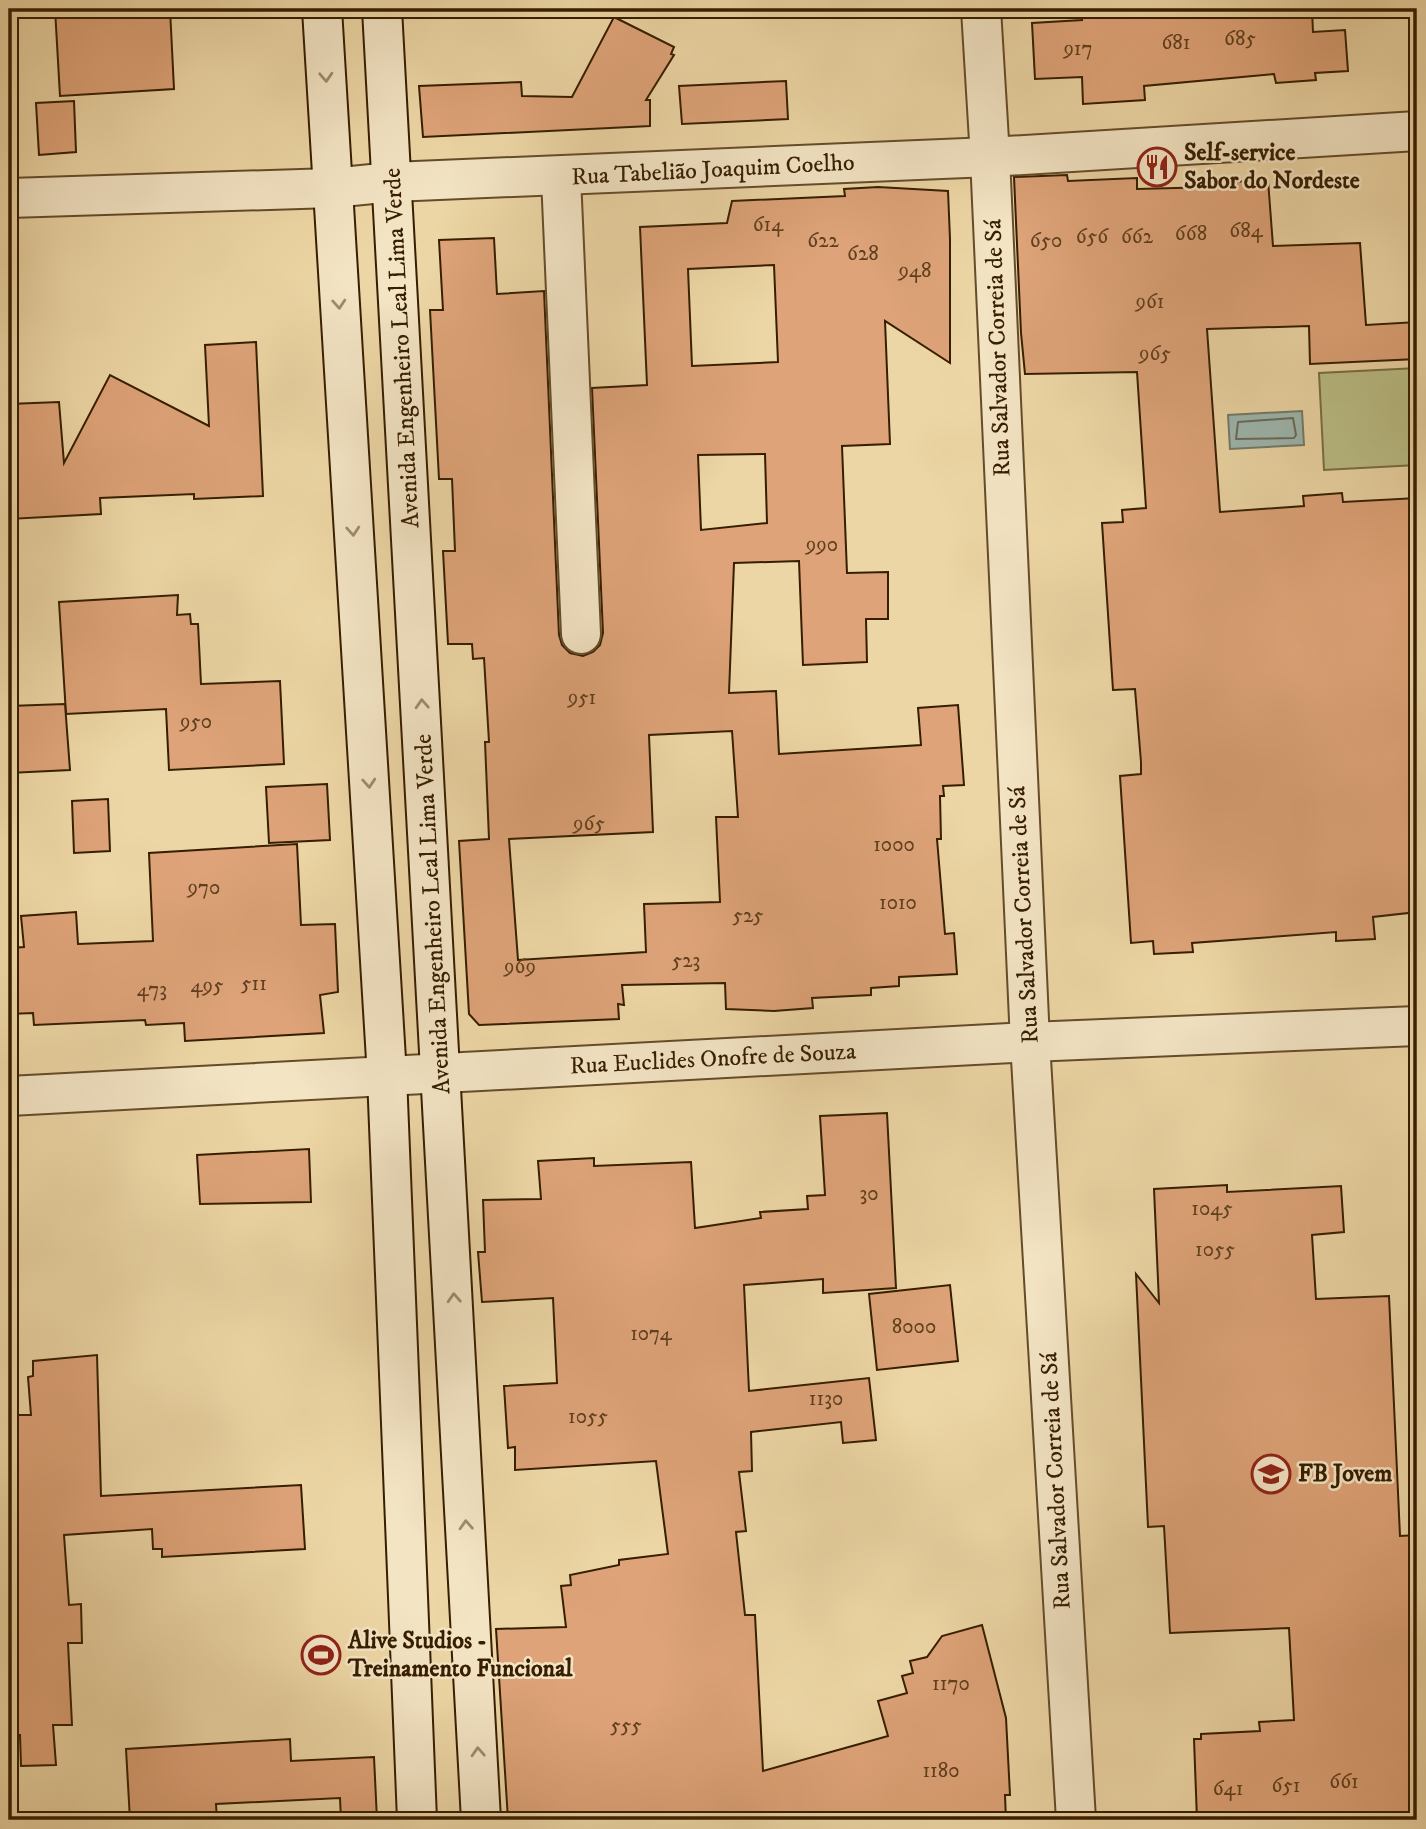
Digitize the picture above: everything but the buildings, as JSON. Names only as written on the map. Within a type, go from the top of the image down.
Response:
[{"type":"street","points":[[322,9],[387,1076],[417,1820]]},
{"type":"street","name":"Avenida Engenheiro Leal Lima Verde","points":[[382,9],[481,1820]]},
{"type":"street","name":"Rua Salvador Correia de Sá","points":[[981,9],[1030,1042],[1076,1820]]},
{"type":"street","name":"Rua Tabelião Joaquim Coelho","points":[[9,198],[332,188],[392,182],[990,157],[1417,131]]},
{"type":"street","points":[[561,177],[581,634]]},
{"type":"street","name":"Rua Euclides Onofre de Souza","points":[[9,1096],[1030,1042],[1417,1026]]},
{"type":"green space","points":[[1417,368],[1417,465],[1324,470],[1319,373]]},
{"type":"water","points":[[1302,411],[1304,445],[1230,449],[1228,415]]},
{"type":"place","name":"Self-service Sabor do Nordeste","points":[[1157,167]]},
{"type":"place","name":"FB Jovem","points":[[1271,1474]]},
{"type":"place","name":"Alive Studios - Treinamento Funcional","points":[[321,1655]]}]
